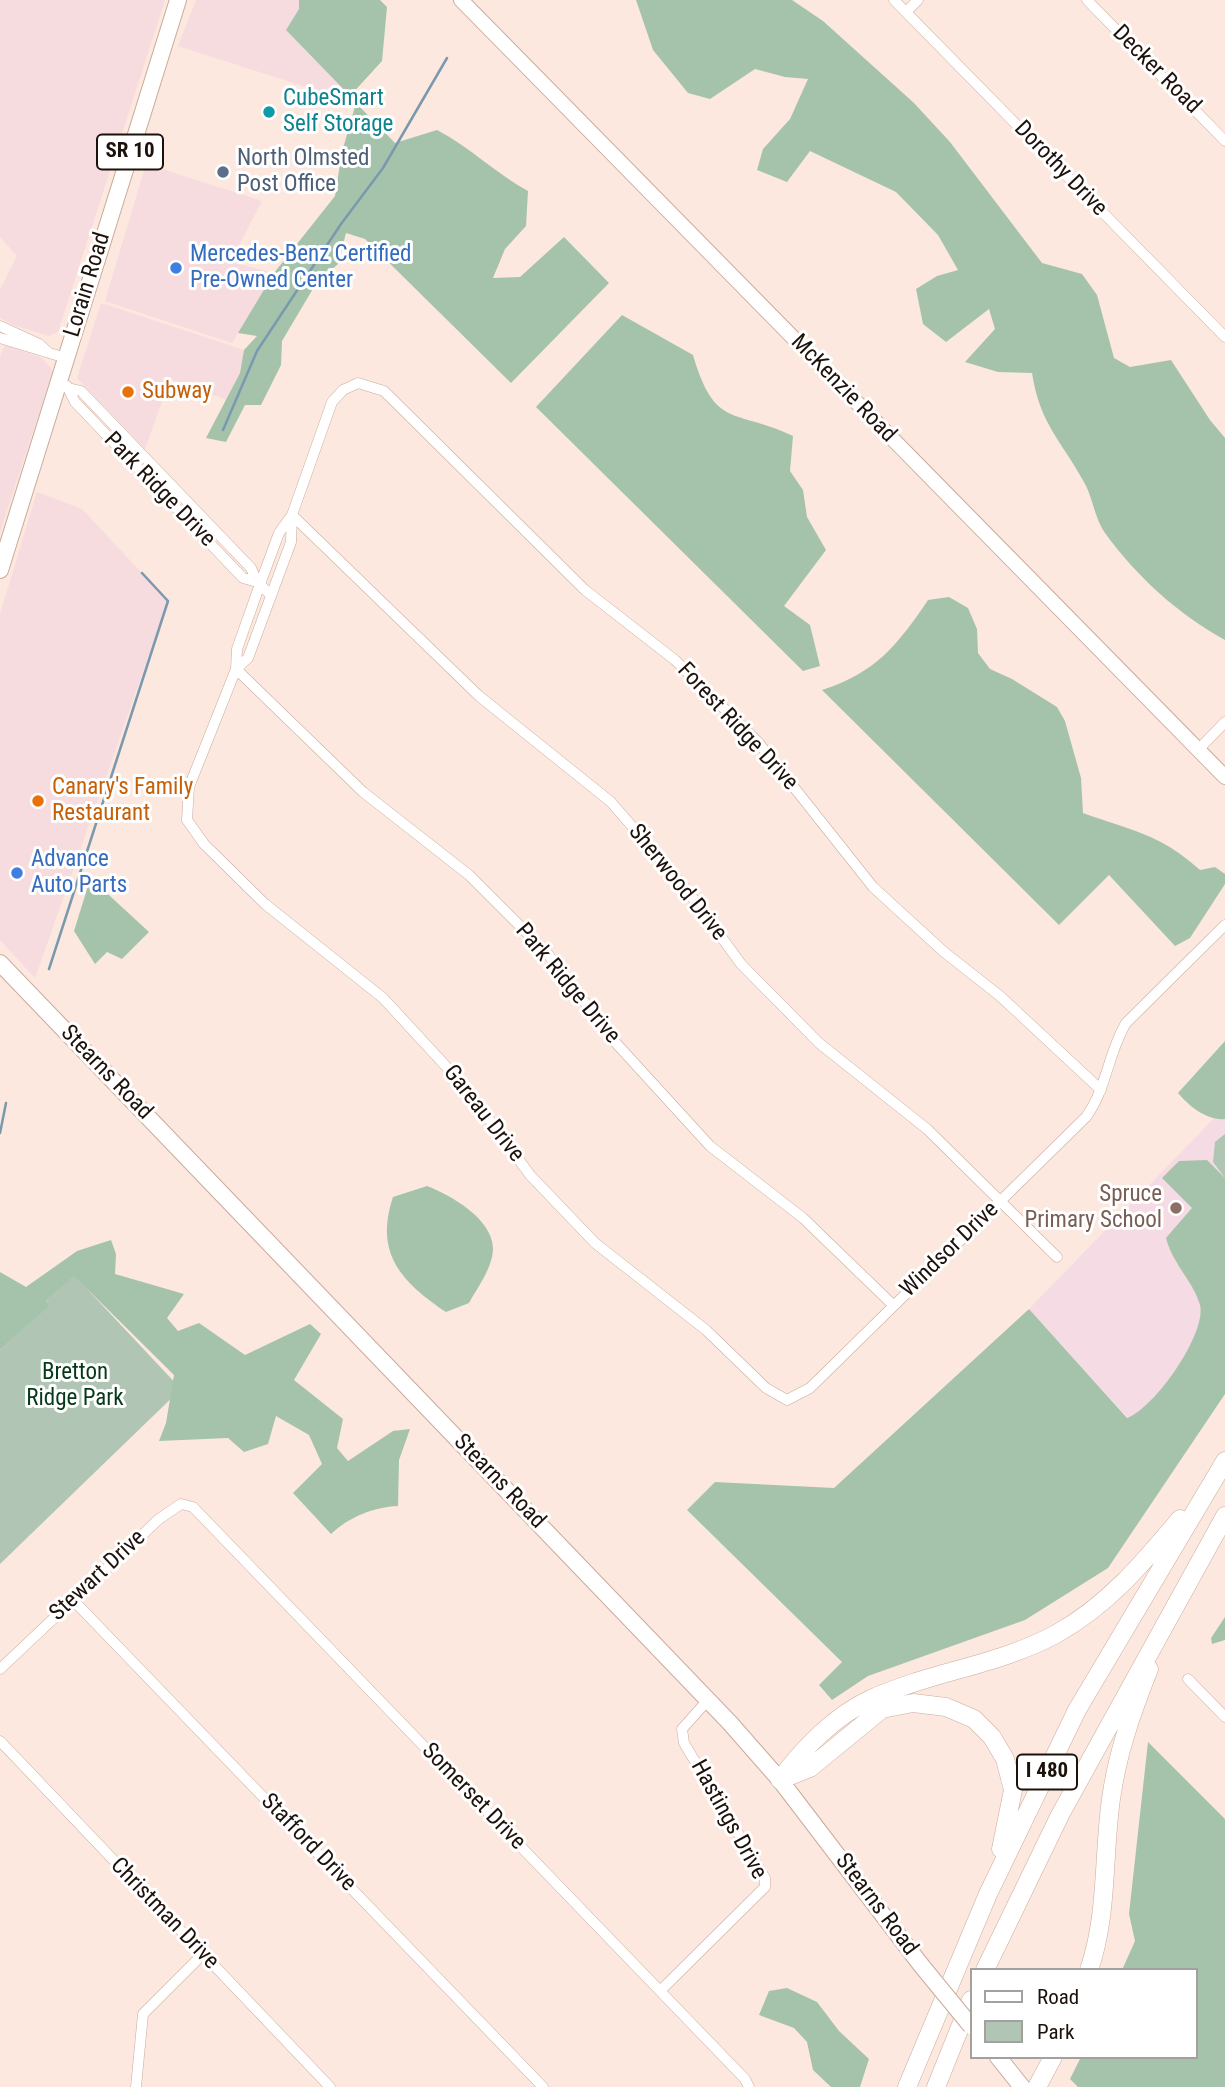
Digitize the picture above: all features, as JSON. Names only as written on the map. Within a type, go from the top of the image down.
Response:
[{"type":"highway","points":[[780,1780],[796,1757],[838,1721],[868,1700],[1025,1647],[1076,1622],[1117,1590],[1221,1467]]},
{"type":"highway","name":"I 480","points":[[908,2087],[989,1894],[1077,1710],[1221,1467]]},
{"type":"highway","name":"I 480","points":[[986,1968],[1060,1815],[1225,1516]]},
{"type":"highway","points":[[1089,1968],[1102,1910],[1111,1800],[1119,1754],[1171,1610]]},
{"type":"highway","points":[[780,1780],[810,1768],[882,1709],[913,1703],[946,1707],[974,1719],[992,1737],[1005,1759],[1013,1790],[1010,1817],[989,1894]]},
{"type":"highway","points":[[936,2087],[970,2002]]},
{"type":"highway","points":[[1037,2087],[1052,2059]]},
{"type":"main road","name":"Lorain Road","points":[[0,570],[64,384],[66,358],[178,0]]},
{"type":"main road","name":"Stearns Road","points":[[0,963],[708,1700],[780,1780],[921,1965],[970,2024]]},
{"type":"main road","points":[[1000,2059],[1022,2087]]},
{"type":"street","name":"McKenzie Road","points":[[461,0],[1225,777]]},
{"type":"street","name":"Dorothy Drive","points":[[894,0],[1225,337]]},
{"type":"street","points":[[906,12],[918,0]]},
{"type":"street","name":"Decker Road","points":[[1087,0],[1225,141]]},
{"type":"street","points":[[0,326],[6,337],[37,352],[48,352],[66,358]]},
{"type":"street","name":"Forest Ridge Drive","points":[[292,515],[332,402],[343,390],[358,383],[384,391],[585,590],[675,660],[758,742],[873,887],[944,952],[1000,996],[1101,1090]]},
{"type":"street","name":"Park Ridge Drive","points":[[64,384],[75,402],[243,578],[259,583],[271,595]]},
{"type":"street","points":[[236,669],[237,649],[259,583],[279,533],[292,515]]},
{"type":"street","points":[[236,669],[248,658],[291,542],[292,515]]},
{"type":"street","name":"Sherwood Drive","points":[[292,515],[479,696],[611,802],[686,889],[741,964],[819,1043],[927,1129],[1057,1257]]},
{"type":"street","name":"Park Ridge Drive","points":[[236,669],[363,792],[468,875],[547,953],[615,1042],[710,1146],[803,1218],[893,1305]]},
{"type":"street","name":"Gareau Drive","points":[[236,669],[188,787],[187,820],[204,844],[265,904],[383,998],[466,1088],[530,1175],[596,1243],[706,1330],[766,1388],[787,1400]]},
{"type":"street","points":[[1199,749],[1225,722]]},
{"type":"street","name":"Windsor Drive","points":[[787,1400],[810,1388],[1086,1117],[1101,1090],[1117,1038],[1126,1023],[1225,925]]},
{"type":"street","name":"Stewart Drive","points":[[0,1669],[169,1510],[181,1504],[193,1507],[202,1514]]},
{"type":"street","name":"Somerset Drive","points":[[202,1514],[747,2083]]},
{"type":"street","name":"Stafford Drive","points":[[73,1600],[543,2087]]},
{"type":"street","points":[[1188,1679],[1225,1717]]},
{"type":"street","name":"Hastings Drive","points":[[660,1991],[765,1887],[765,1878],[684,1742],[682,1729],[708,1700]]},
{"type":"street","name":"Christman Drive","points":[[0,1741],[330,2087]]},
{"type":"street","points":[[136,2087],[144,2014],[202,1954]]},
{"type":"shaded area","points":[[0,0],[165,0],[58,332],[49,336],[0,318],[0,290],[17,256],[0,237]]},
{"type":"shaded area","points":[[196,0],[299,0],[299,9],[286,30],[356,103],[178,46]]},
{"type":"shaded area","points":[[146,164],[262,201],[230,262],[274,273],[232,343],[105,301]]},
{"type":"shaded area","points":[[101,303],[244,350],[240,373],[227,400],[170,379],[145,449],[77,378]]},
{"type":"shaded area","points":[[5,345],[42,358],[53,371],[0,532],[0,356]]},
{"type":"shaded area","points":[[37,492],[82,509],[168,601],[35,978],[0,940],[0,614]]},
{"type":"shaded area","name":"Spruce Primary School","points":[[1225,1107],[1225,1335],[1147,1439],[1029,1309]]},
{"type":"green space","points":[[299,0],[380,0],[387,7],[382,61],[350,96],[286,30],[299,9]]},
{"type":"green space","points":[[636,0],[792,0],[823,21],[914,103],[950,142],[1042,263],[1082,274],[1097,295],[1114,358],[1130,367],[1171,360],[1225,438],[1225,640],[1159,593],[1105,533],[1085,484],[1046,420],[1032,373],[998,372],[965,362],[995,329],[989,309],[946,342],[923,324],[916,289],[937,276],[958,270],[938,235],[896,192],[810,151],[787,182],[757,170],[763,149],[790,119],[808,79],[785,77],[755,69],[710,99],[688,93],[653,50]]},
{"type":"green space","points":[[356,103],[395,143],[437,130],[528,191],[526,226],[505,249],[493,278],[520,277],[564,237],[609,283],[511,383],[365,239],[346,233],[338,264],[317,282],[282,341],[281,365],[261,405],[245,405],[226,442],[206,438],[240,373],[244,350],[257,336],[238,333],[274,273],[335,196],[342,152]]},
{"type":"green space","points":[[622,315],[693,355],[701,379],[719,406],[741,418],[793,436],[790,471],[803,490],[807,517],[826,550],[784,606],[810,625],[820,666],[803,671],[536,407]]},
{"type":"green space","points":[[949,597],[968,608],[977,629],[978,653],[990,669],[1012,679],[1057,707],[1065,721],[1081,778],[1083,813],[1158,840],[1200,870],[1215,867],[1225,874],[1225,884],[1190,938],[1175,946],[1109,875],[1059,925],[822,690],[857,675],[883,656],[906,631],[928,600]]},
{"type":"green space","points":[[97,884],[149,932],[122,959],[107,952],[95,964],[74,931],[88,886]]},
{"type":"green space","points":[[1225,1041],[1225,1119],[1218,1119],[1199,1112],[1178,1093]]},
{"type":"green space","points":[[1225,1134],[1225,1178],[1213,1162],[1215,1142]]},
{"type":"green space","points":[[1207,1160],[1225,1178],[1225,1394],[1108,1568],[1025,1620],[868,1676],[832,1700],[819,1685],[842,1662],[687,1510],[715,1482],[834,1488],[1029,1309],[1127,1418],[1138,1411],[1151,1400],[1177,1368],[1200,1317],[1197,1297],[1173,1257],[1166,1238],[1192,1208],[1162,1178],[1179,1161]]},
{"type":"green space","points":[[427,1186],[447,1195],[478,1218],[491,1237],[493,1248],[488,1270],[469,1303],[446,1312],[405,1277],[390,1251],[387,1235],[393,1197]]},
{"type":"green space","points":[[111,1240],[116,1254],[115,1274],[184,1294],[167,1318],[178,1331],[199,1323],[245,1355],[310,1324],[321,1334],[294,1380],[343,1419],[337,1448],[348,1461],[393,1431],[410,1429],[399,1460],[398,1506],[362,1514],[331,1534],[293,1493],[322,1464],[309,1435],[276,1416],[268,1444],[244,1452],[228,1438],[159,1441],[166,1423],[174,1375],[74,1276],[46,1301],[49,1306],[0,1350],[0,1272],[26,1287],[77,1251]]},
{"type":"green space","name":"Bretton Ridge Park","points":[[74,1275],[181,1389],[0,1564],[0,1350],[48,1306],[46,1301]]},
{"type":"green space","points":[[1225,1617],[1225,1640],[1212,1644],[1211,1638]]},
{"type":"green space","points":[[1148,1742],[1225,1819],[1225,2087],[1078,2087],[1070,2079],[1080,2059],[1197,2059],[1197,1968],[1123,1968],[1135,1941],[1129,1914]]},
{"type":"green space","points":[[787,1988],[817,2002],[839,2031],[869,2059],[860,2087],[831,2087],[813,2070],[807,2042],[794,2028],[759,2015],[769,1991]]},
{"type":"waterway","points":[[223,430],[257,351],[341,224],[383,168],[447,58]]},
{"type":"waterway","points":[[49,969],[168,601],[142,573]]},
{"type":"waterway","points":[[0,1133],[6,1103]]},
{"type":"place","name":"CubeSmart Self Storage","points":[[269,112]]},
{"type":"place","name":"North Olmsted Post Office","points":[[223,172]]},
{"type":"place","name":"Mercedes-Benz Certified Pre-Owned Center","points":[[176,268]]},
{"type":"place","name":"Subway","points":[[128,392]]},
{"type":"place","name":"Canary's Family Restaurant","points":[[38,801]]},
{"type":"place","name":"Advance Auto Parts","points":[[17,873]]},
{"type":"place","name":"Spruce Primary School","points":[[1176,1208]]}]
